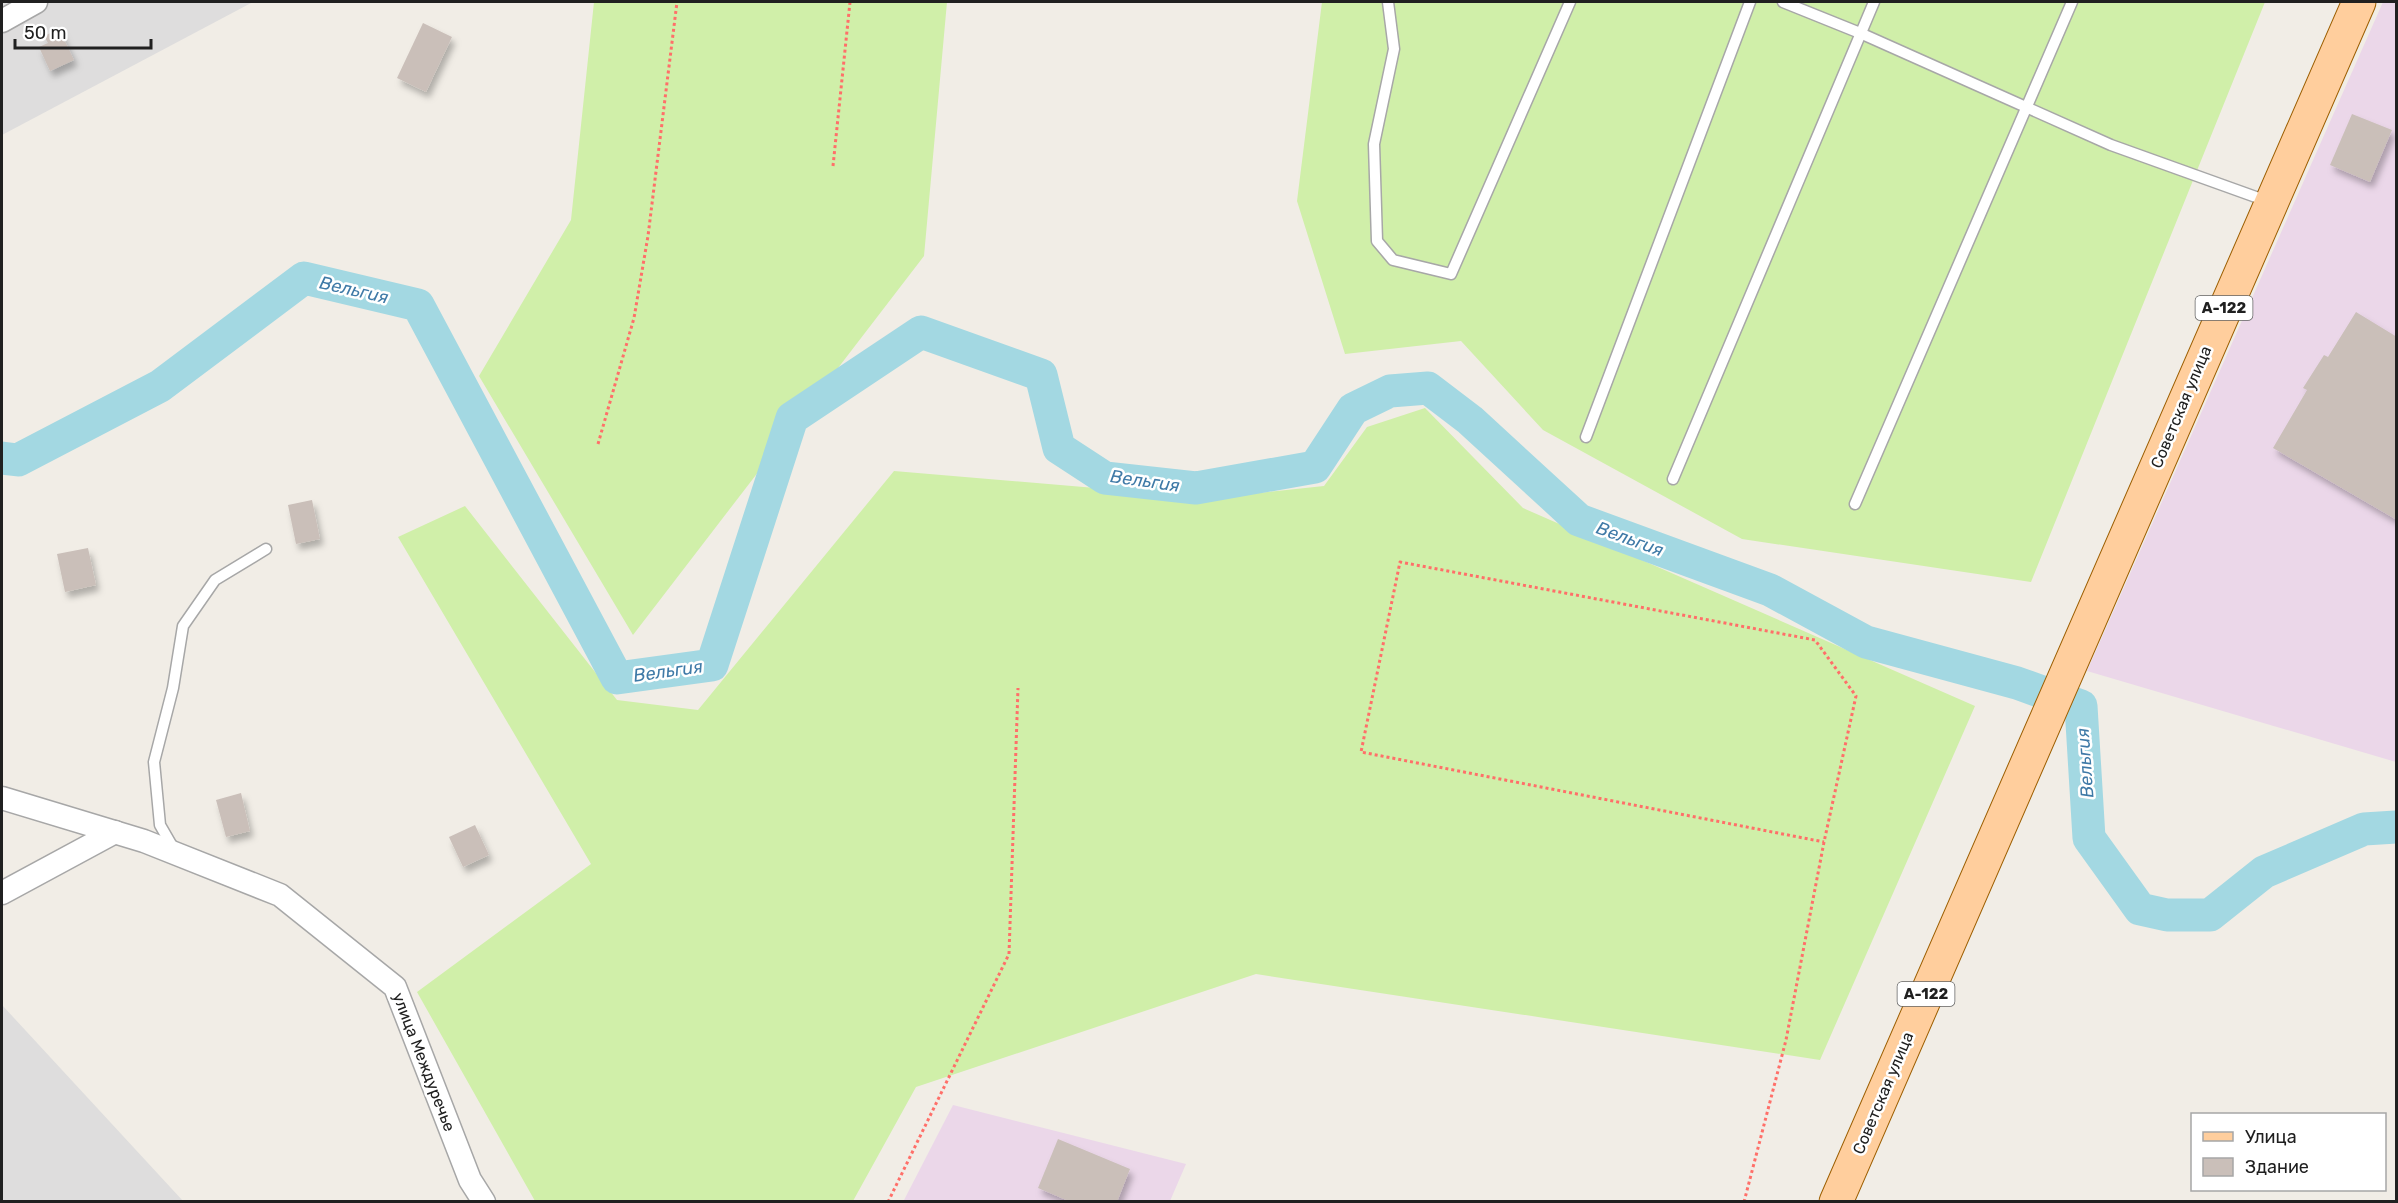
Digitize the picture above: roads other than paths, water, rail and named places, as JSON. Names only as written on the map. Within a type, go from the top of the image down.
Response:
[{"type":"main road","name":"Советская улица","points":[[1836,1202],[2359,2]]},
{"type":"street","points":[[2,21],[36,2]]},
{"type":"street","name":"улица Междуречье","points":[[2,798],[115,832],[280,895],[395,987],[470,1180],[484,1202]]},
{"type":"street","points":[[2,893],[115,832]]},
{"type":"lane","points":[[1388,2],[1394,49],[1374,144],[1377,241],[1393,260],[1451,274],[1570,2]]},
{"type":"lane","points":[[1586,437],[1750,2]]},
{"type":"lane","points":[[1783,2],[1860,33],[2111,145],[2270,202]]},
{"type":"lane","points":[[1673,479],[1874,2]]},
{"type":"lane","points":[[1855,504],[2072,2]]},
{"type":"lane","points":[[177,854],[160,825],[154,762],[173,688],[183,626],[215,580],[266,549]]},
{"type":"waterway","name":"Вельгия","points":[[2,458],[18,460],[160,386],[304,278],[418,305],[617,678],[712,665],[792,418],[921,332],[1041,375],[1059,448],[1105,478],[1196,488],[1315,467],[1353,409],[1390,391],[1428,388],[1470,420],[1579,520],[1770,590],[1866,642],[2017,683],[2081,706],[2089,838],[2140,909],[2167,915],[2210,915],[2264,872],[2364,829],[2396,827]]}]
